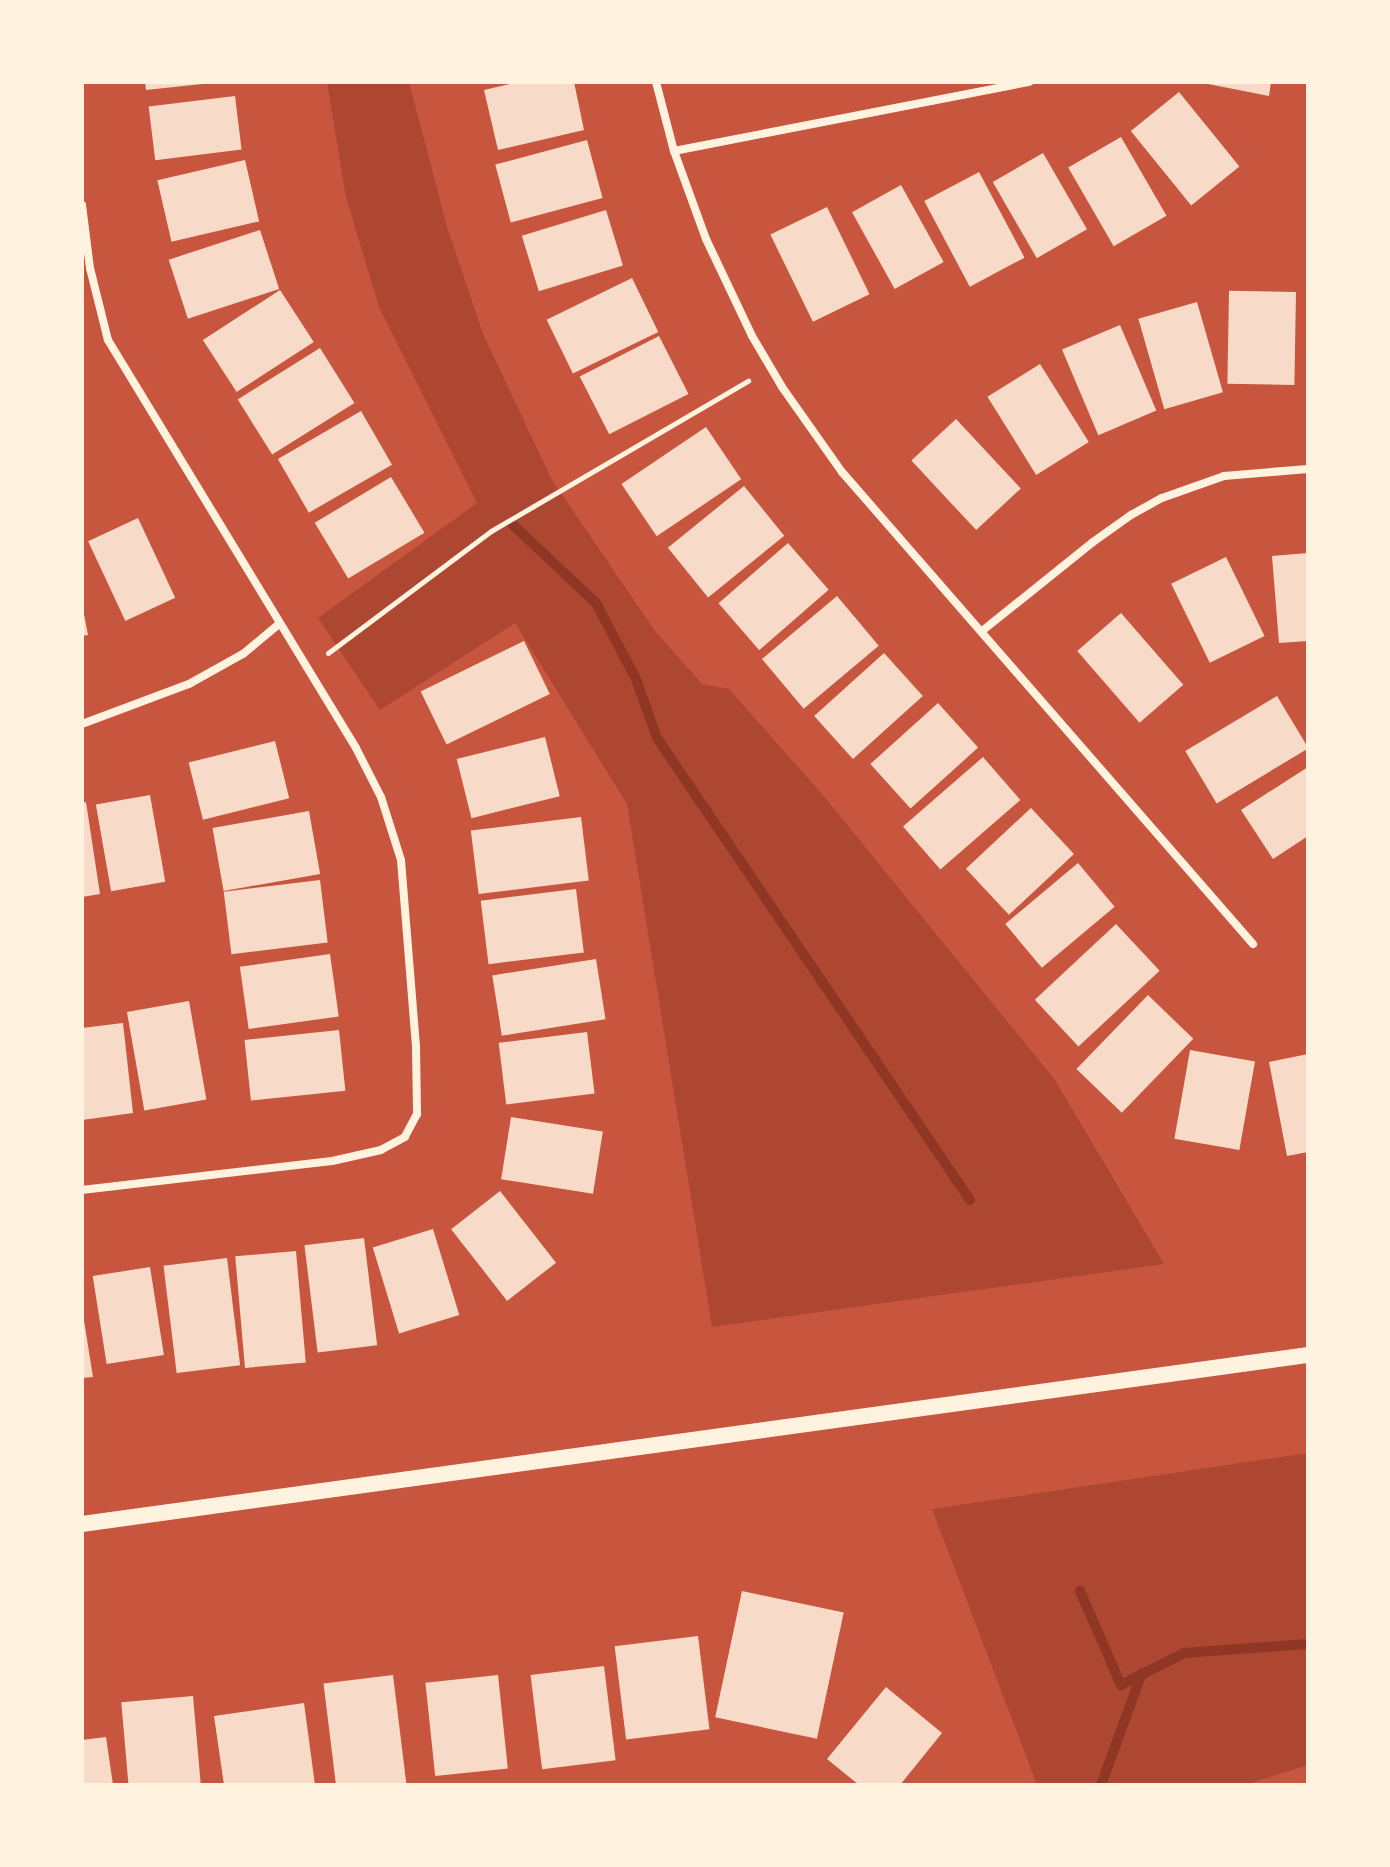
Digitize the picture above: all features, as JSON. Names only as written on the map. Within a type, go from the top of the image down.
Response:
[{"type":"main road","points":[[82,1524],[1308,1355]]},
{"type":"street","points":[[656,82],[674,151],[706,239],[752,336],[782,387],[842,472],[1253,944]]},
{"type":"street","points":[[674,151],[1029,82]]},
{"type":"street","points":[[82,205],[90,268],[108,340],[356,748],[381,797],[401,860],[416,1047],[417,1114],[405,1137],[381,1150],[332,1161],[82,1190]]},
{"type":"street","points":[[982,631],[1093,542],[1162,498],[1224,476],[1308,469]]},
{"type":"street","points":[[82,724],[189,684],[243,654],[279,624]]},
{"type":"path","points":[[328,653],[491,531],[748,381]]},
{"type":"shaded area","points":[[327,82],[409,82],[447,227],[483,334],[552,480],[655,631],[702,684],[729,689],[822,794],[1055,1080],[1164,1264],[712,1327],[627,804],[515,623],[380,710],[318,618],[477,503],[379,307],[346,197]]},
{"type":"shaded area","points":[[1308,1453],[1308,1765],[1245,1785],[1037,1785],[932,1509]]},
{"type":"building","points":[[145,82],[202,82],[202,84],[146,90]]},
{"type":"building","points":[[518,82],[574,82],[584,130],[498,150],[484,90]]},
{"type":"building","points":[[1198,82],[1271,82],[1269,96]]},
{"type":"building","points":[[1179,92],[1239,167],[1191,206],[1131,131]]},
{"type":"building","points":[[235,96],[242,150],[155,160],[149,107]]},
{"type":"building","points":[[1121,137],[1166,216],[1114,246],[1068,168]]},
{"type":"building","points":[[587,140],[603,198],[511,223],[495,165]]},
{"type":"building","points":[[1043,153],[1087,229],[1037,258],[993,182]]},
{"type":"building","points":[[245,160],[259,221],[171,242],[157,180]]},
{"type":"building","points":[[979,172],[1025,258],[970,287],[924,201]]},
{"type":"building","points":[[901,185],[944,262],[895,289],[852,212]]},
{"type":"building","points":[[827,207],[870,294],[813,322],[770,235]]},
{"type":"building","points":[[606,210],[623,265],[539,291],[522,236]]},
{"type":"building","points":[[260,230],[279,289],[188,319],[169,260]]},
{"type":"building","points":[[632,278],[658,332],[573,374],[547,320]]},
{"type":"building","points":[[280,290],[314,342],[237,392],[203,340]]},
{"type":"building","points":[[1229,291],[1296,292],[1294,385],[1227,384]]},
{"type":"building","points":[[1197,302],[1223,392],[1164,409],[1138,319]]},
{"type":"building","points":[[1120,325],[1156,411],[1098,435],[1062,350]]},
{"type":"building","points":[[659,336],[689,394],[609,434],[580,376]]},
{"type":"building","points":[[320,348],[354,403],[272,455],[238,399]]},
{"type":"building","points":[[1040,364],[1089,442],[1036,475],[987,397]]},
{"type":"building","points":[[361,411],[392,465],[309,513],[278,459]]},
{"type":"building","points":[[956,419],[1021,488],[976,530],[911,461]]},
{"type":"building","points":[[706,427],[741,479],[657,536],[621,484]]},
{"type":"building","points":[[391,477],[424,533],[348,579],[315,523]]},
{"type":"building","points":[[744,486],[784,536],[708,597],[668,548]]},
{"type":"building","points":[[138,518],[175,598],[125,621],[88,541]]},
{"type":"building","points":[[788,543],[829,590],[759,650],[719,603]]},
{"type":"building","points":[[1308,553],[1308,641],[1279,643],[1272,556]]},
{"type":"building","points":[[1226,557],[1265,636],[1210,663],[1171,584]]},
{"type":"building","points":[[837,596],[879,646],[804,709],[762,659]]},
{"type":"building","points":[[82,604],[88,635],[82,636]]},
{"type":"building","points":[[1121,613],[1183,685],[1140,723],[1077,651]]},
{"type":"building","points":[[524,641],[550,694],[447,744],[421,691]]},
{"type":"building","points":[[884,653],[923,696],[853,759],[814,716]]},
{"type":"building","points":[[1277,696],[1308,749],[1217,803],[1185,751]]},
{"type":"building","points":[[938,703],[978,748],[911,808],[870,764]]},
{"type":"building","points":[[545,737],[560,796],[471,818],[457,759]]},
{"type":"building","points":[[275,741],[289,798],[203,820],[189,763]]},
{"type":"building","points":[[983,757],[1020,800],[940,870],[903,827]]},
{"type":"building","points":[[1308,767],[1308,836],[1273,859],[1241,810]]},
{"type":"building","points":[[150,795],[165,882],[111,891],[96,805]]},
{"type":"building","points":[[86,802],[100,894],[82,897],[82,803]]},
{"type":"building","points":[[1031,808],[1074,854],[1009,915],[966,869]]},
{"type":"building","points":[[309,811],[320,874],[224,891],[212,828]]},
{"type":"building","points":[[581,817],[589,881],[479,894],[471,831]]},
{"type":"building","points":[[1078,863],[1115,907],[1042,968],[1005,924]]},
{"type":"building","points":[[320,880],[328,943],[231,954],[224,892]]},
{"type":"building","points":[[576,889],[584,953],[489,964],[481,901]]},
{"type":"building","points":[[1116,924],[1160,971],[1078,1047],[1035,1000]]},
{"type":"building","points":[[330,954],[339,1016],[249,1029],[240,967]]},
{"type":"building","points":[[596,959],[606,1019],[502,1036],[492,975]]},
{"type":"building","points":[[1148,995],[1193,1039],[1122,1113],[1076,1069]]},
{"type":"building","points":[[189,1001],[206,1099],[144,1110],[127,1012]]},
{"type":"building","points":[[123,1023],[133,1113],[82,1120],[82,1028]]},
{"type":"building","points":[[339,1030],[345,1091],[251,1101],[245,1040]]},
{"type":"building","points":[[587,1032],[595,1094],[506,1104],[499,1043]]},
{"type":"building","points":[[1190,1050],[1255,1061],[1239,1150],[1174,1139]]},
{"type":"building","points":[[1308,1054],[1308,1152],[1287,1156],[1269,1062]]},
{"type":"building","points":[[511,1117],[603,1132],[593,1194],[501,1179]]},
{"type":"building","points":[[500,1191],[556,1263],[507,1301],[451,1229]]},
{"type":"building","points":[[433,1229],[459,1315],[399,1333],[373,1247]]},
{"type":"building","points":[[364,1238],[377,1345],[318,1353],[304,1245]]},
{"type":"building","points":[[296,1251],[306,1363],[245,1368],[235,1256]]},
{"type":"building","points":[[227,1258],[240,1365],[177,1373],[163,1266]]},
{"type":"building","points":[[150,1267],[164,1355],[107,1364],[93,1276]]},
{"type":"building","points":[[82,1308],[93,1377],[82,1378]]},
{"type":"building","points":[[742,1591],[844,1613],[817,1739],[715,1717]]},
{"type":"building","points":[[698,1636],[709,1729],[626,1740],[615,1646]]},
{"type":"building","points":[[604,1666],[616,1760],[542,1769],[531,1675]]},
{"type":"building","points":[[393,1675],[407,1785],[336,1785],[324,1684]]},
{"type":"building","points":[[498,1675],[508,1768],[435,1776],[425,1683]]},
{"type":"building","points":[[886,1687],[942,1733],[900,1785],[859,1785],[827,1759]]},
{"type":"building","points":[[193,1696],[201,1785],[129,1785],[121,1702]]},
{"type":"building","points":[[304,1703],[315,1785],[224,1785],[214,1716]]},
{"type":"building","points":[[106,1737],[113,1785],[82,1785],[82,1740]]},
{"type":"waterway","points":[[513,525],[596,603],[636,679],[657,738],[970,1200]]},
{"type":"waterway","points":[[1080,1591],[1121,1685],[1184,1653],[1308,1644]]},
{"type":"waterway","points":[[1101,1785],[1142,1673]]}]
